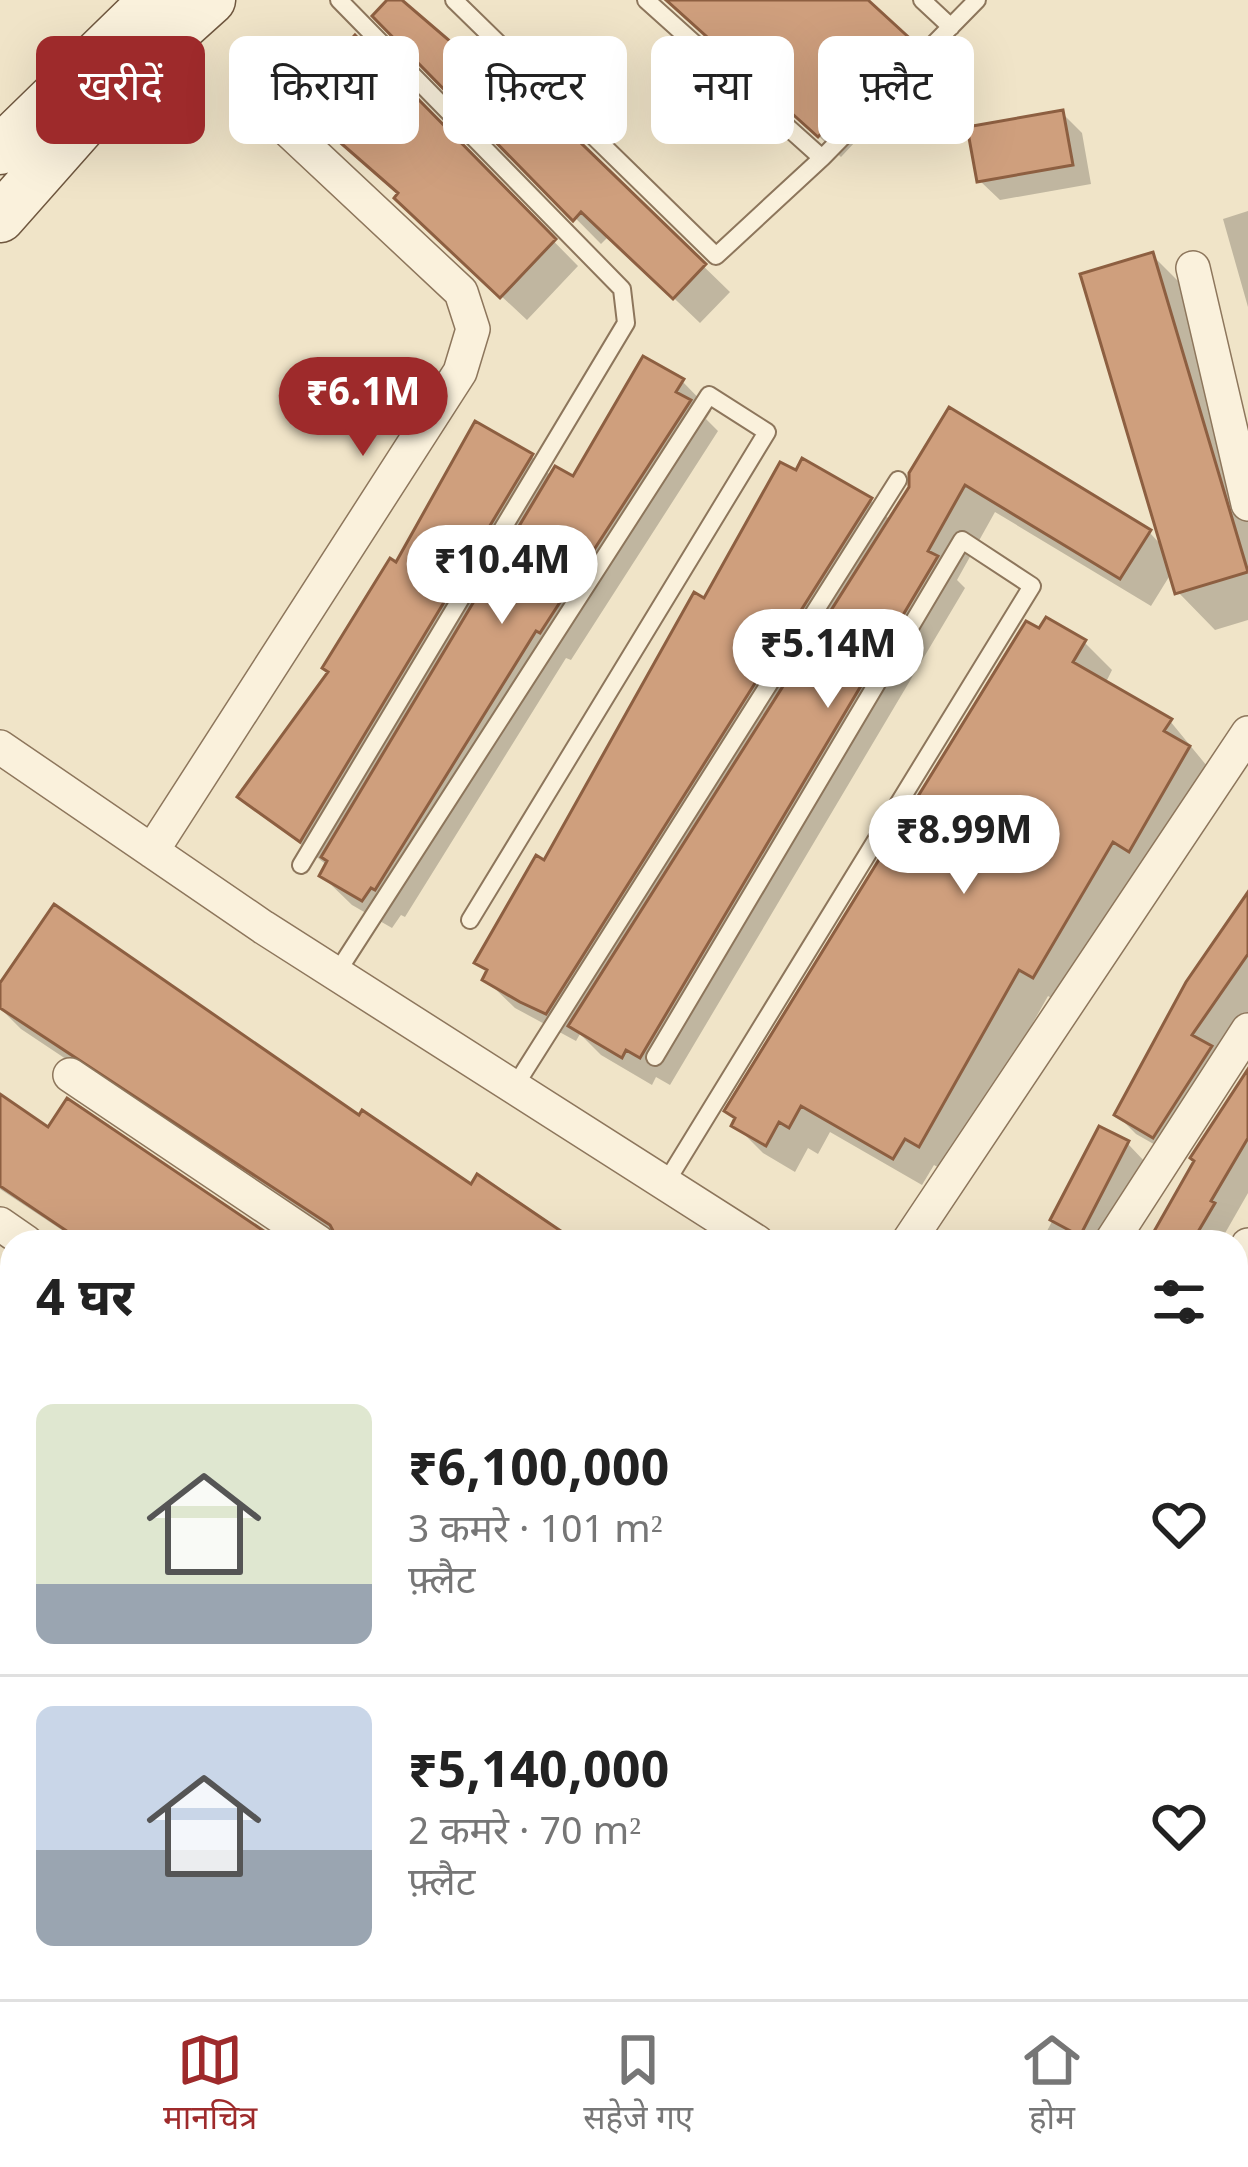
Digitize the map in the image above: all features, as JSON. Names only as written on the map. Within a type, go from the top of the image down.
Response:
[{"type":"street","points":[[0,150],[154,0]]},
{"type":"street","points":[[0,218],[122,80],[212,0]]},
{"type":"street","points":[[152,851],[460,372],[473,328],[461,292],[303,144]]},
{"type":"street","points":[[1193,268],[1248,504]]},
{"type":"street","points":[[917,1230],[1248,733]]},
{"type":"street","points":[[0,746],[336,974],[738,1230]]},
{"type":"street","points":[[1119,1230],[1248,1030]]},
{"type":"street","points":[[70,1075],[300,1230]]},
{"type":"lane","points":[[301,865],[626,323],[622,289],[339,0]]},
{"type":"lane","points":[[454,0],[716,256],[822,158],[977,0]]},
{"type":"lane","points":[[646,0],[822,158]]},
{"type":"lane","points":[[922,0],[951,27]]},
{"type":"lane","points":[[336,974],[710,395],[767,432],[470,920]]},
{"type":"lane","points":[[513,1089],[898,479]]},
{"type":"lane","points":[[655,1057],[962,540],[1032,586],[665,1184]]},
{"type":"building","points":[[387,0],[402,0],[444,36],[443,88],[419,64],[419,36],[392,36],[372,16]]},
{"type":"building","points":[[666,0],[868,0],[907,36],[818,36],[818,137],[794,115],[794,36],[706,36]]},
{"type":"building","points":[[419,100],[443,124],[443,144],[462,144],[556,239],[500,298],[394,198],[398,193],[342,144],[419,144]]},
{"type":"building","points":[[1063,110],[1073,165],[977,182],[970,144],[974,144],[974,126]]},
{"type":"building","points":[[498,144],[582,144],[706,264],[673,299],[581,212],[573,221]]},
{"type":"building","points":[[1153,252],[1248,572],[1175,594],[1080,274]]},
{"type":"building","points":[[643,356],[684,379],[676,392],[691,400],[540,633],[536,631],[375,890],[371,888],[362,901],[319,876],[327,861],[321,857],[555,466],[573,476]]},
{"type":"building","points":[[949,407],[1151,530],[1120,579],[965,485],[928,551],[938,556],[640,1058],[626,1050],[622,1058],[568,1026],[909,487],[909,473]]},
{"type":"building","points":[[475,421],[533,454],[300,842],[237,797],[328,672],[322,668],[390,558],[396,562]]},
{"type":"building","points":[[802,458],[872,498],[546,1014],[520,1002],[482,980],[487,970],[474,963],[536,855],[544,860],[694,592],[704,598],[780,462],[796,470]]},
{"type":"building","points":[[1046,617],[1086,640],[1073,662],[1172,719],[1164,731],[1190,746],[1129,852],[1113,842],[1033,978],[1019,970],[919,1147],[905,1139],[893,1159],[801,1106],[789,1128],[779,1122],[766,1146],[731,1126],[735,1118],[724,1111],[1026,621],[1039,628]]},
{"type":"building","points":[[1248,892],[1248,954],[1192,1035],[1212,1046],[1153,1138],[1114,1115],[1186,982]]},
{"type":"building","points":[[54,904],[359,1115],[362,1110],[471,1184],[477,1174],[559,1230],[333,1230],[0,1008],[0,983]]},
{"type":"building","points":[[1248,1069],[1248,1138],[1211,1201],[1215,1203],[1199,1230],[1155,1230],[1194,1161],[1190,1158]]},
{"type":"building","points":[[0,1094],[48,1127],[67,1098],[262,1230],[65,1230],[0,1186]]},
{"type":"building","points":[[1099,1126],[1129,1141],[1083,1230],[1069,1230],[1050,1220]]}]
